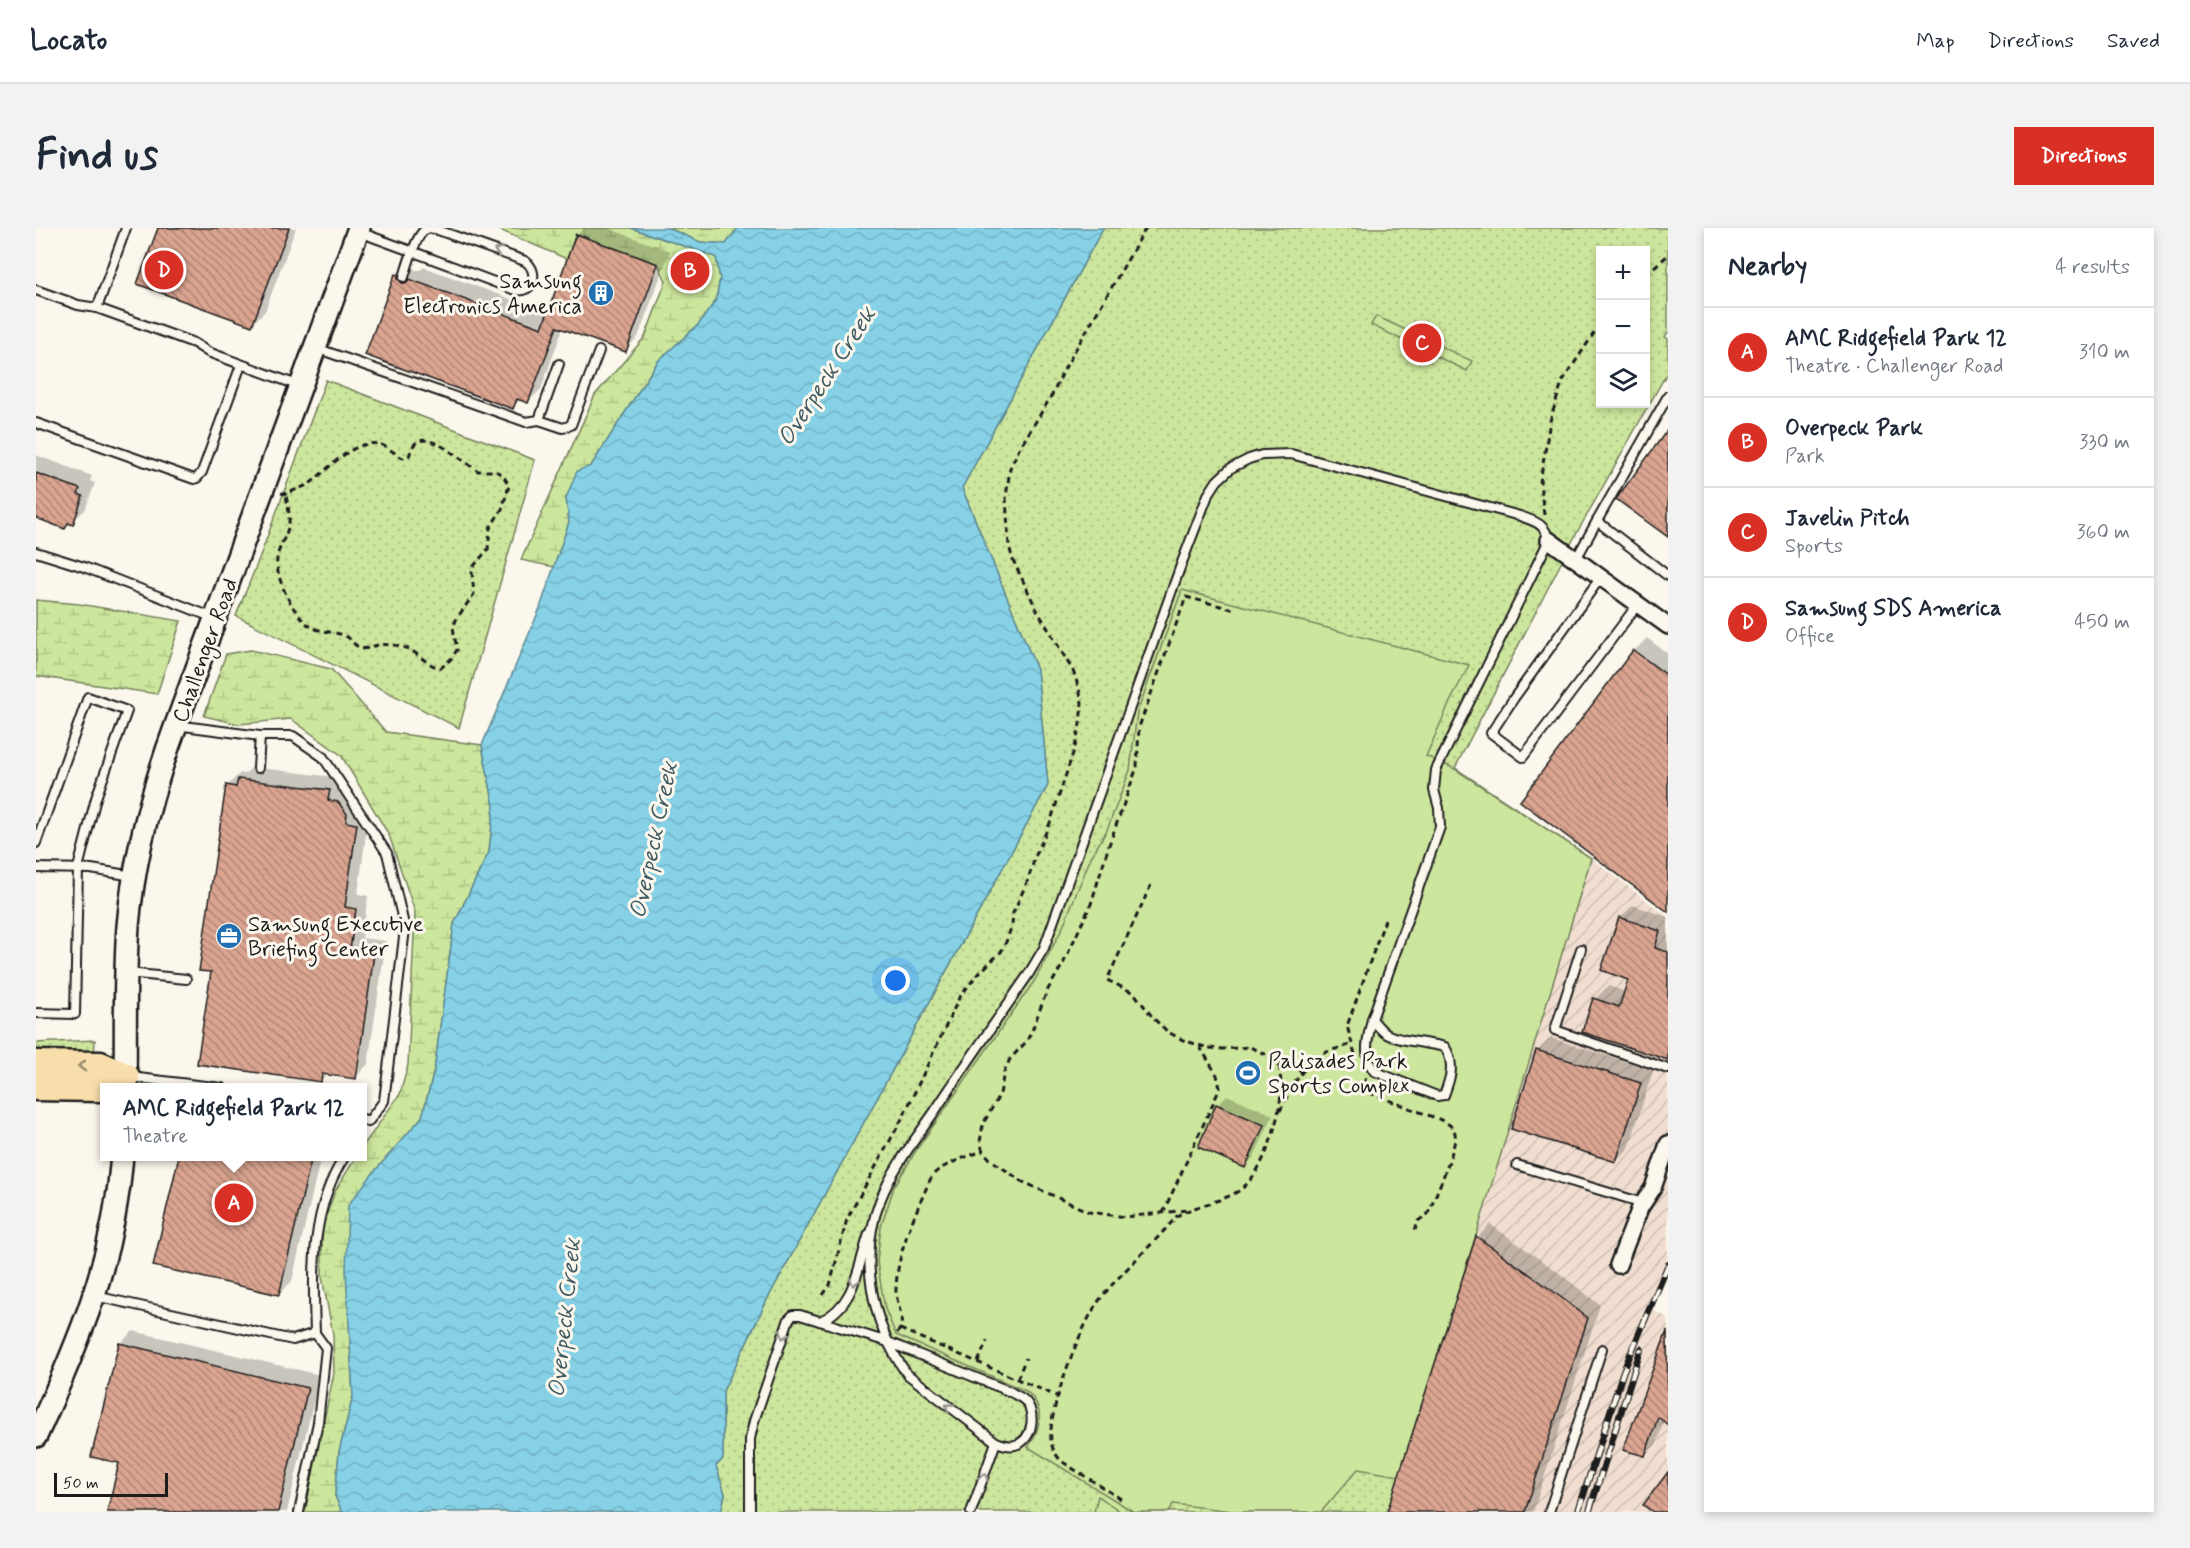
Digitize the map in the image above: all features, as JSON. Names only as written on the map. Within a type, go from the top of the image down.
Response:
[{"type":"highway","points":[[36,1065],[100,1066],[125,1082]]},
{"type":"highway","points":[[36,1086],[100,1087]]},
{"type":"main road","name":"Challenger Road","points":[[125,1082],[129,924],[135,876],[151,800],[176,725],[358,230]]},
{"type":"main road","points":[[36,1436],[75,1349],[94,1296],[112,1227],[121,1161]]},
{"type":"street","points":[[1547,534],[1576,559],[1668,626]]},
{"type":"street","points":[[1618,1265],[1643,1203],[1653,1188],[1668,1144]]},
{"type":"lane","points":[[97,308],[126,228]]},
{"type":"lane","points":[[358,230],[413,252],[515,290],[525,290],[532,285],[533,270],[525,261],[435,229],[426,229],[421,232],[413,252],[404,277]]},
{"type":"lane","points":[[36,290],[78,305],[97,308],[301,386]]},
{"type":"lane","points":[[315,347],[512,418],[526,422],[539,420],[563,428],[571,425],[599,351]]},
{"type":"lane","points":[[368,366],[371,358]]},
{"type":"lane","points":[[539,420],[559,364]]},
{"type":"lane","points":[[36,423],[194,480],[202,472],[242,365]]},
{"type":"lane","points":[[1576,559],[1668,396]]},
{"type":"lane","points":[[820,1321],[833,1316],[850,1294],[880,1200],[906,1151],[1028,975],[1044,948],[1200,511],[1217,480],[1231,468],[1262,454],[1291,454],[1520,516],[1537,522],[1547,534],[1436,770],[1434,790],[1439,808],[1440,827],[1372,1019],[1366,1054],[1374,1071],[1437,1096],[1444,1095],[1452,1075],[1451,1057],[1445,1047],[1429,1042],[1397,1039],[1386,1033],[1372,1019]]},
{"type":"lane","points":[[1597,521],[1668,576]]},
{"type":"lane","points":[[36,552],[66,561],[215,618]]},
{"type":"lane","points":[[1601,577],[1491,733],[1523,757],[1638,604]]},
{"type":"lane","points":[[36,843],[88,697],[127,711],[96,798],[78,868],[75,1014],[36,1013]]},
{"type":"lane","points":[[176,725],[260,736],[293,736],[323,757],[387,853],[405,929],[384,1101],[367,1122]]},
{"type":"lane","points":[[258,768],[260,736]]},
{"type":"lane","points":[[36,868],[78,868],[135,876]]},
{"type":"lane","points":[[1581,949],[1555,1030],[1668,1069]]},
{"type":"lane","points":[[126,973],[186,979]]},
{"type":"lane","points":[[125,1082],[141,1083]]},
{"type":"lane","points":[[299,1512],[318,1422],[326,1348],[315,1333],[313,1281],[316,1237],[325,1196],[342,1161]]},
{"type":"lane","points":[[1517,1165],[1643,1203]]},
{"type":"lane","points":[[750,1512],[750,1438],[789,1319],[796,1315],[888,1342],[1011,1392],[1025,1401],[1030,1410],[1032,1425],[1026,1439],[1018,1445],[1008,1446],[996,1442],[907,1374],[897,1360],[888,1342],[878,1320],[870,1269],[871,1230]]},
{"type":"lane","points":[[94,1296],[293,1340],[315,1333]]},
{"type":"lane","points":[[1549,1512],[1602,1349]]},
{"type":"lane","points":[[971,1512],[996,1442]]},
{"type":"path","points":[[823,1296],[834,1274],[847,1219],[904,1115],[959,998],[977,975],[1001,952],[1006,942],[1012,925],[1012,913],[1028,880],[1050,823],[1075,747],[1082,704],[1079,688],[1073,671],[1037,610],[1009,546],[1006,498],[1010,468],[1019,448],[1052,395],[1146,228]]},
{"type":"path","points":[[1650,271],[1668,255]]},
{"type":"path","points":[[1547,534],[1540,482],[1550,421],[1562,382],[1596,330]]},
{"type":"path","points":[[281,493],[286,494],[311,482],[323,470],[359,446],[368,443],[384,446],[403,458],[409,456],[414,444],[420,440],[429,441],[461,458],[478,471],[493,470],[501,473],[509,486],[502,509],[490,528],[488,549],[479,559],[472,573],[474,594],[453,627],[457,650],[451,659],[441,668],[435,667],[404,647],[379,645],[361,648],[354,645],[345,635],[316,629],[303,622],[284,593],[277,566],[278,550],[289,522],[286,494]]},
{"type":"path","points":[[1236,610],[1186,597],[1139,727],[1137,767],[1091,904],[1063,964],[1047,991],[1031,1033],[1010,1059],[1004,1072],[1000,1094],[983,1124],[980,1142],[983,1151],[990,1159],[1021,1181],[1089,1212],[1126,1217],[1186,1210],[1236,1193],[1249,1184],[1267,1151],[1277,1115],[1281,1091],[1279,1061]]},
{"type":"path","points":[[1151,885],[1107,980],[1134,993],[1154,1019],[1168,1032],[1200,1047],[1223,1049],[1250,1047],[1304,1071]]},
{"type":"path","points":[[1277,1115],[1304,1071],[1319,1056],[1353,1044]]},
{"type":"path","points":[[1162,1214],[1220,1088],[1217,1075],[1200,1047]]},
{"type":"path","points":[[888,1342],[900,1329],[902,1323],[896,1292],[900,1260],[912,1221],[931,1179],[934,1174],[950,1164],[983,1151]]},
{"type":"path","points":[[1121,1499],[1061,1461],[1055,1453],[1051,1433],[1059,1397],[1078,1341],[1088,1318],[1100,1299],[1177,1216],[1186,1210]]},
{"type":"path","points":[[900,1329],[1059,1397]]},
{"type":"path","points":[[973,1376],[987,1341]]},
{"type":"path","points":[[1011,1392],[1026,1358]]},
{"type":"shaded area","points":[[1591,858],[1668,917],[1668,1266],[1653,1310],[1668,1318],[1668,1512],[1390,1512]]},
{"type":"green space","points":[[495,228],[631,228],[716,257],[720,279],[716,300],[699,324],[658,361],[591,466],[566,498],[569,522],[554,567],[521,560],[595,395],[645,337],[666,281],[658,264],[576,234],[567,259]]},
{"type":"green space","points":[[668,228],[738,228],[726,244],[700,242]]},
{"type":"green space","points":[[1103,228],[1668,228],[1668,332],[1665,337],[1668,339],[1668,371],[1650,403],[1650,246],[1596,246],[1596,408],[1647,408],[1574,538],[1455,768],[1591,858],[1390,1512],[721,1512],[725,1494],[716,1466],[723,1459],[723,1391],[767,1300],[1048,785],[1037,670],[962,488]]},
{"type":"green space","points":[[1376,316],[1472,361],[1467,371],[1371,325]]},
{"type":"green space","points":[[326,380],[535,460],[459,728],[236,616]]},
{"type":"green space","name":"Palisades Park Sports Complex","points":[[1182,590],[1469,665],[1426,756],[1455,769],[1591,858],[1476,1236],[1399,1476],[1358,1469],[1321,1512],[1241,1512],[1173,1504],[1169,1512],[1134,1512],[1028,1447],[1036,1433],[1039,1411],[1037,1404],[1026,1391],[896,1335],[885,1309],[877,1262],[881,1227],[894,1187],[917,1149],[1035,980],[1062,929],[1091,857],[1107,830],[1130,770],[1137,713]]},
{"type":"green space","points":[[36,600],[79,604],[181,621],[157,694],[36,676]]},
{"type":"green space","points":[[251,650],[331,669],[386,732],[482,745],[494,806],[489,852],[454,924],[434,1071],[422,1117],[374,1172],[350,1343],[353,1396],[339,1452],[335,1496],[342,1512],[305,1512],[334,1373],[333,1334],[322,1277],[322,1228],[335,1191],[354,1161],[367,1161],[367,1140],[400,1094],[408,1065],[415,912],[389,835],[341,755],[291,719],[239,724],[204,716],[226,654]]},
{"type":"green space","points":[[95,1040],[94,1057],[36,1058],[36,1043]]},
{"type":"green space","points":[[1098,1496],[1121,1512],[1094,1512]]},
{"type":"water","name":"Overpeck Creek","points":[[631,228],[668,228],[700,242],[726,244],[738,228],[1103,228],[962,488],[1037,670],[1048,785],[767,1300],[723,1391],[723,1459],[716,1466],[725,1494],[721,1512],[342,1512],[335,1496],[339,1452],[353,1396],[346,1271],[348,1205],[422,1117],[434,1071],[454,924],[489,852],[494,806],[482,745],[540,608],[569,522],[566,498],[577,471],[591,466],[658,361],[699,324],[716,300],[720,279],[716,257]]},
{"type":"building","points":[[158,228],[289,228],[252,326],[137,284]]},
{"type":"building","points":[[576,234],[658,264],[626,352],[557,327],[528,403],[517,399],[513,409],[365,355],[395,274],[402,283],[406,283],[409,279],[542,328]]},
{"type":"building","points":[[1668,429],[1668,537],[1616,499]]},
{"type":"building","points":[[36,473],[80,489],[78,494],[83,496],[73,525],[68,523],[65,529],[36,518]]},
{"type":"building","points":[[1633,650],[1668,676],[1668,912],[1520,801]]},
{"type":"building","points":[[238,779],[330,790],[328,800],[338,802],[347,814],[346,822],[357,824],[345,907],[356,909],[350,950],[374,954],[356,1079],[322,1074],[321,1082],[197,1064],[211,972],[199,971],[226,785],[236,787]]},
{"type":"building","points":[[1619,917],[1660,931],[1655,948],[1668,952],[1668,1060],[1582,1032],[1593,998],[1619,1007],[1628,980],[1601,970]]},
{"type":"building","points":[[1536,1050],[1641,1083],[1616,1162],[1511,1129]]},
{"type":"building","points":[[1216,1104],[1264,1125],[1245,1168],[1198,1147]]},
{"type":"building","points":[[178,1161],[311,1161],[279,1295],[153,1266]]},
{"type":"building","points":[[1476,1236],[1588,1318],[1525,1512],[1387,1512]]},
{"type":"building","points":[[1667,1331],[1668,1425],[1658,1417],[1645,1456],[1623,1450]]},
{"type":"building","points":[[119,1343],[308,1388],[278,1512],[107,1512],[119,1463],[91,1457]]},
{"type":"building","points":[[1668,1472],[1668,1512],[1653,1512],[1643,1505]]},
{"type":"railway","points":[[1578,1512],[1623,1372],[1668,1265]]},
{"type":"railway","points":[[1589,1512],[1641,1349]]},
{"type":"place","name":"Samsung SDS America","points":[[164,270]]},
{"type":"place","name":"Overpeck Park","points":[[690,271]]},
{"type":"place","name":"Samsung Electronics America","points":[[601,293]]},
{"type":"place","name":"Javelin Pitch","points":[[1422,343]]},
{"type":"place","name":"Samsung Executive Briefing Center","points":[[229,936]]},
{"type":"place","name":"Palisades Park Sports Complex","points":[[1248,1073]]},
{"type":"place","name":"AMC Ridgefield Park 12","points":[[234,1203]]}]
